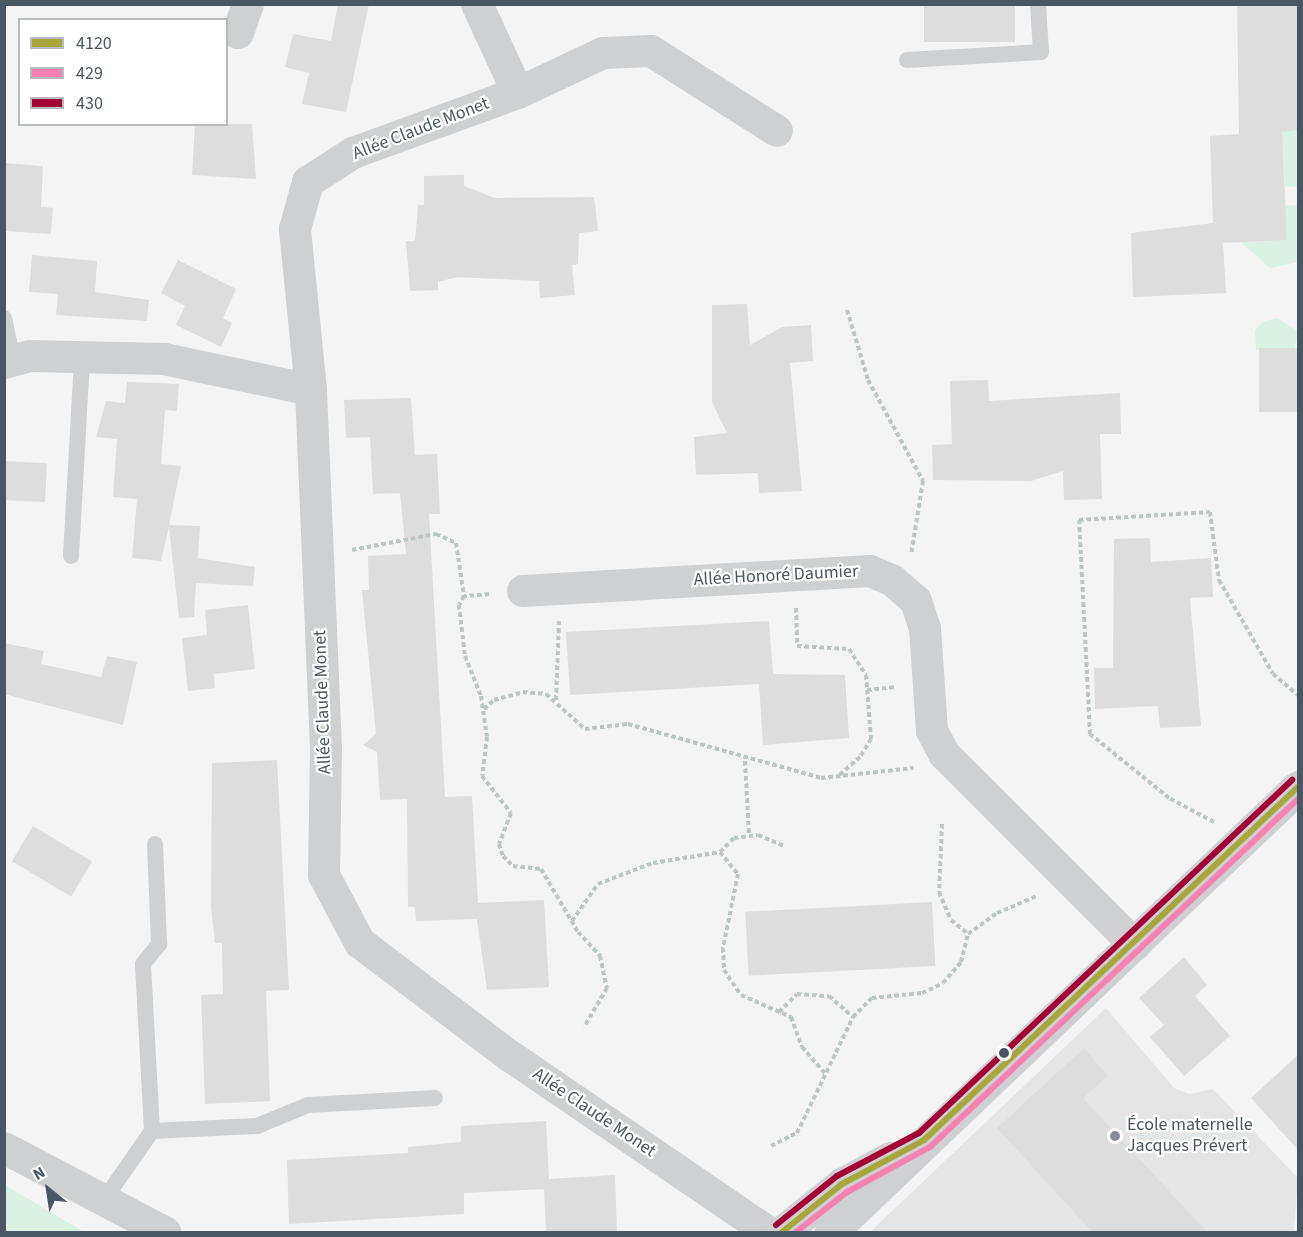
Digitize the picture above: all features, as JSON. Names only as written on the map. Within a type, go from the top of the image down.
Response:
[{"type":"main road","points":[[831,1233],[924,1140],[1135,945],[1299,787]]},
{"type":"main road","points":[[782,1233],[842,1184],[924,1140]]},
{"type":"street","points":[[477,4],[518,93]]},
{"type":"street","name":"Allée Claude Monet","points":[[768,1233],[511,1057],[360,943],[324,875],[326,750],[311,390],[295,229],[308,182],[353,153],[518,93],[603,53],[651,51],[777,131]]},
{"type":"street","points":[[9,362],[82,357],[164,359],[311,390]]},
{"type":"street","name":"Allée Honoré Daumier","points":[[523,591],[870,571],[893,581],[916,600],[925,628],[932,731],[952,763],[1135,945]]},
{"type":"street","points":[[4,1148],[165,1233]]},
{"type":"lane","points":[[907,60],[1041,52],[1038,4]]},
{"type":"lane","points":[[4,318],[9,362]]},
{"type":"lane","points":[[71,556],[82,357]]},
{"type":"lane","points":[[104,1200],[152,1131],[143,964],[159,944],[155,844]]},
{"type":"lane","points":[[152,1131],[257,1126],[308,1105],[435,1098]]},
{"type":"path","points":[[847,310],[868,380],[923,481],[911,555],[893,581]]},
{"type":"path","points":[[1242,842],[1169,798],[1090,734],[1079,520],[1210,512],[1220,580],[1268,666],[1299,694]]},
{"type":"path","points":[[318,555],[436,534],[456,543],[464,596],[459,605],[465,656],[483,710],[487,737],[482,776],[511,813],[499,844],[503,856],[513,866],[541,869],[572,921],[600,956],[607,988],[584,1027]]},
{"type":"path","points":[[795,575],[797,646],[849,649],[866,675],[871,739],[860,757],[838,777]]},
{"type":"path","points":[[556,701],[560,589]]},
{"type":"path","points":[[464,596],[523,591]]},
{"type":"path","points":[[483,710],[494,700],[523,692],[556,701],[585,729],[628,724],[727,748],[745,761],[838,777],[952,763]]},
{"type":"path","points":[[745,761],[749,836]]},
{"type":"path","points":[[942,824],[939,892],[951,920],[968,934]]},
{"type":"path","points":[[572,921],[598,884],[653,863],[720,852],[734,838],[749,836],[784,846]]},
{"type":"path","points":[[720,852],[738,874],[723,948],[724,970],[741,995],[791,1017],[802,1047],[826,1075]]},
{"type":"path","points":[[771,1146],[797,1133],[853,1017],[872,998],[921,993],[943,984],[961,962],[968,934],[997,913],[1031,902],[1062,874]]},
{"type":"path","points":[[779,1012],[797,994],[829,996],[853,1017]]},
{"type":"shaded area","name":"École maternelle Jacques Prévert","points":[[1106,1008],[1174,1088],[1189,1094],[1213,1089],[1298,1178],[1294,1232],[870,1232]]},
{"type":"green space","points":[[1298,130],[1298,186],[1285,187],[1283,147],[1275,132]]},
{"type":"green space","points":[[1285,205],[1298,206],[1298,262],[1270,268],[1241,242],[1287,240]]},
{"type":"green space","points":[[1277,318],[1298,331],[1295,348],[1256,350],[1255,331],[1262,322]]},
{"type":"green space","points":[[5,1185],[84,1232],[5,1232]]},
{"type":"building","points":[[338,4],[369,4],[346,112],[302,104],[309,73],[285,67],[293,34],[331,41]]},
{"type":"building","points":[[924,4],[1015,4],[1015,42],[924,42]]},
{"type":"building","points":[[1237,4],[1299,4],[1299,130],[1282,132],[1287,240],[1223,243],[1226,293],[1133,297],[1131,233],[1213,223],[1210,136],[1239,134]]},
{"type":"building","points":[[252,124],[256,179],[192,175],[195,126]]},
{"type":"building","points":[[4,163],[43,166],[41,207],[53,208],[51,234],[4,231]]},
{"type":"building","points":[[464,175],[464,186],[495,198],[594,197],[598,231],[579,233],[578,264],[572,265],[575,295],[540,298],[539,281],[457,277],[438,282],[438,290],[410,291],[406,241],[415,241],[418,205],[424,205],[424,176]]},
{"type":"building","points":[[32,255],[97,261],[95,292],[149,300],[147,321],[56,315],[58,294],[29,292]]},
{"type":"building","points":[[178,260],[236,289],[223,318],[232,323],[221,347],[176,325],[185,306],[161,293]]},
{"type":"building","points":[[747,304],[750,345],[782,327],[811,325],[813,361],[790,363],[802,491],[759,493],[758,473],[696,475],[694,437],[727,433],[712,402],[712,305]]},
{"type":"building","points":[[1259,348],[1298,348],[1298,412],[1259,412]]},
{"type":"building","points":[[988,380],[989,401],[1120,393],[1121,434],[1100,434],[1102,499],[1064,500],[1063,471],[1031,481],[933,480],[932,445],[952,444],[950,381]]},
{"type":"building","points":[[127,382],[179,384],[177,411],[165,410],[161,464],[181,466],[169,525],[200,526],[198,558],[255,567],[253,586],[196,583],[194,617],[179,618],[169,527],[161,561],[132,558],[137,499],[113,497],[117,439],[96,437],[106,401],[125,403]]},
{"type":"building","points":[[411,398],[415,455],[437,454],[440,514],[429,514],[445,797],[472,796],[478,903],[544,900],[549,987],[487,990],[477,919],[416,921],[415,907],[408,907],[407,799],[380,800],[377,752],[363,745],[376,734],[362,590],[369,590],[368,556],[406,554],[400,493],[373,494],[370,437],[346,438],[344,400]]},
{"type":"building","points":[[4,461],[47,463],[45,502],[4,500]]},
{"type":"building","points":[[1150,538],[1151,562],[1211,558],[1213,597],[1190,598],[1201,726],[1160,728],[1158,706],[1095,709],[1094,668],[1113,668],[1114,539]]},
{"type":"building","points":[[248,605],[255,669],[214,674],[215,688],[188,691],[182,638],[207,635],[205,610]]},
{"type":"building","points":[[769,621],[773,674],[845,675],[849,738],[763,745],[759,684],[570,695],[566,632]]},
{"type":"building","points":[[4,643],[44,651],[41,664],[101,677],[107,656],[137,662],[123,725],[4,694]]},
{"type":"building","points":[[277,760],[289,990],[266,991],[270,1101],[205,1104],[201,995],[223,994],[222,943],[215,943],[211,907],[212,763]]},
{"type":"building","points":[[33,826],[92,862],[71,897],[12,861]]},
{"type":"building","points":[[932,902],[935,966],[749,976],[745,912]]},
{"type":"building","points":[[1184,957],[1207,985],[1195,996],[1230,1036],[1184,1076],[1150,1037],[1164,1025],[1139,998]]},
{"type":"building","points":[[1084,1048],[1108,1076],[1083,1098],[1208,1233],[1093,1233],[997,1128]]},
{"type":"building","points":[[1299,1054],[1299,1151],[1251,1098]]},
{"type":"building","points":[[546,1121],[549,1179],[615,1175],[617,1233],[546,1233],[544,1189],[464,1193],[464,1214],[289,1224],[287,1160],[408,1153],[408,1147],[461,1142],[461,1126]]},
{"type":"transit line","name":"430","points":[[776,1225],[837,1176],[919,1133],[1292,780]]},
{"type":"transit line","name":"4120","points":[[782,1232],[842,1184],[924,1140],[1298,787]]},
{"type":"transit line","name":"429","points":[[796,1232],[847,1192],[930,1147],[1298,799]]},
{"type":"place","name":"École maternelle Jacques Prévert","points":[[1115,1136]]}]
